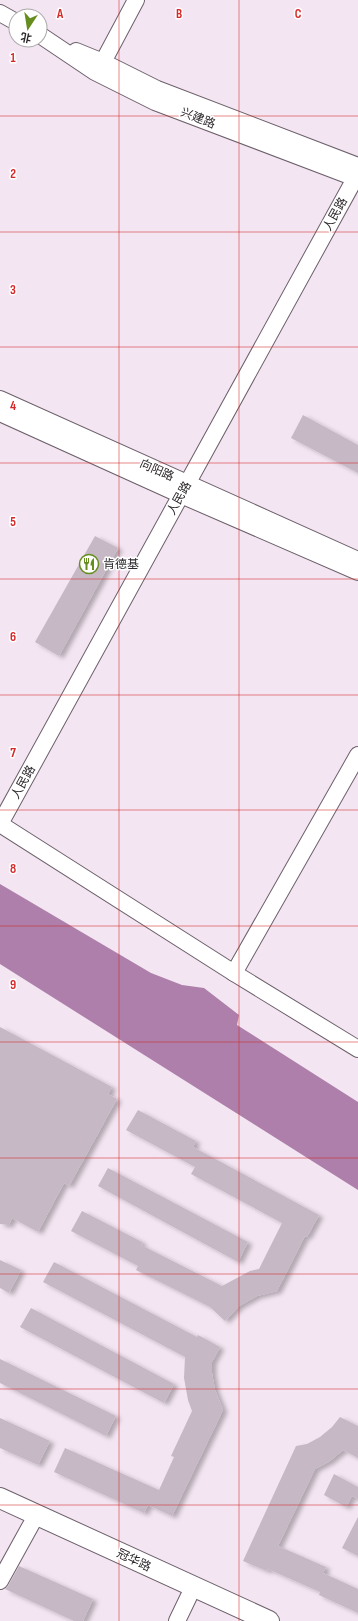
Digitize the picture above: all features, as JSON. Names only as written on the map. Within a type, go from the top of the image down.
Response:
[{"type":"main road","name":"冠华路","points":[[0,1498],[269,1621]]},
{"type":"main road","name":"冠华路","points":[[0,1509],[246,1621]]},
{"type":"street","points":[[103,62],[136,0]]},
{"type":"street","name":"兴建路","points":[[48,39],[103,62],[157,89],[357,174]]},
{"type":"street","name":"兴建路","points":[[48,40],[95,72],[155,102],[357,174]]},
{"type":"street","name":"人民路","points":[[0,824],[357,174]]},
{"type":"street","name":"向阳路","points":[[0,399],[358,572]]},
{"type":"street","name":"向阳路","points":[[0,413],[358,560]]},
{"type":"street","points":[[234,973],[358,755]]},
{"type":"street","points":[[0,824],[234,973],[358,1049]]},
{"type":"street","points":[[0,1580],[32,1523]]},
{"type":"street","points":[[177,1621],[189,1596]]},
{"type":"shaded area","points":[[0,884],[151,973],[182,985],[204,988],[239,1015],[237,1025],[358,1102],[358,1190],[0,964]]},
{"type":"building","points":[[303,415],[358,445],[358,473],[291,438]]},
{"type":"building","points":[[95,536],[118,548],[59,656],[35,642]]},
{"type":"building","points":[[0,1027],[112,1087],[108,1094],[117,1099],[69,1186],[64,1183],[38,1232],[12,1218],[9,1225],[0,1224]]},
{"type":"building","points":[[138,1110],[196,1141],[193,1147],[319,1215],[307,1237],[305,1236],[277,1291],[257,1296],[239,1306],[225,1321],[210,1307],[136,1270],[138,1266],[71,1231],[82,1211],[142,1242],[141,1245],[222,1286],[250,1271],[259,1269],[282,1223],[191,1174],[195,1167],[126,1130]]},
{"type":"building","points":[[108,1168],[248,1242],[238,1262],[98,1186]]},
{"type":"building","points":[[0,1260],[21,1270],[9,1293],[0,1288]]},
{"type":"building","points":[[54,1262],[197,1337],[198,1335],[220,1347],[212,1362],[212,1373],[215,1390],[223,1410],[172,1516],[148,1505],[144,1513],[54,1472],[65,1448],[159,1490],[174,1457],[171,1456],[192,1411],[188,1400],[184,1378],[185,1357],[43,1282]]},
{"type":"building","points":[[31,1308],[174,1384],[164,1403],[20,1327]]},
{"type":"building","points":[[0,1359],[116,1416],[106,1436],[0,1383]]},
{"type":"building","points":[[340,1417],[358,1426],[358,1458],[343,1450],[330,1461],[315,1469],[278,1546],[326,1567],[323,1573],[358,1589],[358,1613],[319,1595],[320,1592],[268,1569],[267,1571],[243,1561],[296,1446],[307,1444],[320,1437],[332,1427]]},
{"type":"building","points":[[0,1418],[50,1441],[38,1465],[0,1448]]},
{"type":"building","points":[[334,1474],[358,1487],[358,1499],[352,1496],[346,1507],[324,1495]]},
{"type":"building","points":[[358,1517],[358,1556],[342,1548]]},
{"type":"building","points":[[19,1566],[93,1599],[83,1621],[74,1621],[5,1589]]},
{"type":"place","name":"肯德基","points":[[89,564]]}]
